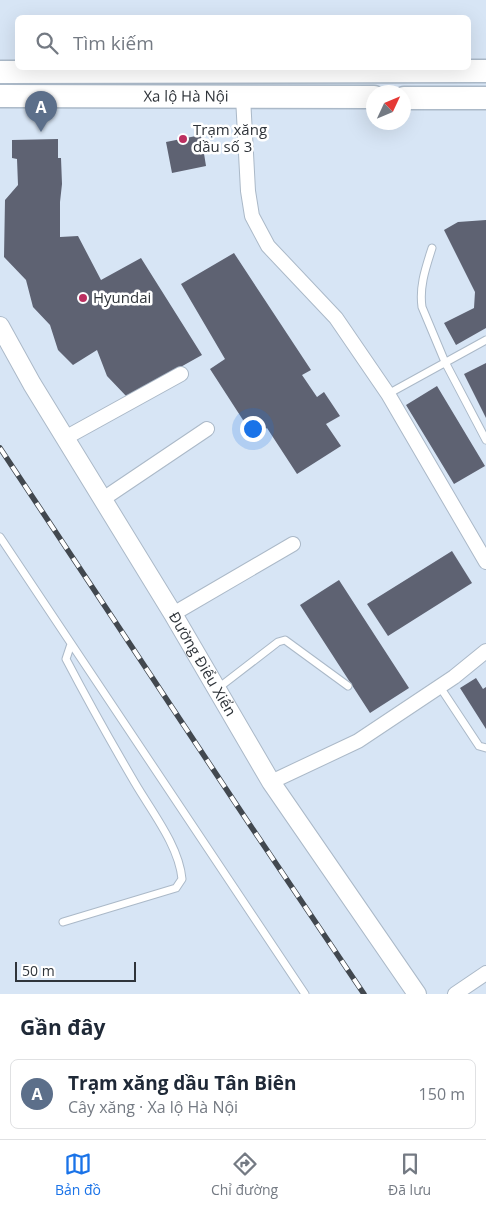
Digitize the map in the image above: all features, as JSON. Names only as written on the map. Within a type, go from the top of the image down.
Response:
[{"type":"highway","name":"Xa lộ Hà Nội","points":[[0,72],[486,71]]},
{"type":"highway","name":"Xa lộ Hà Nội","points":[[0,96],[366,98]]},
{"type":"highway","points":[[411,98],[486,98]]},
{"type":"street","points":[[243,97],[248,191],[252,216],[268,246],[336,318],[388,394],[486,562]]},
{"type":"street","name":"Đường Điểu Xiển","points":[[0,326],[32,384],[173,614],[271,782],[417,994]]},
{"type":"street","points":[[66,438],[181,374]]},
{"type":"street","points":[[103,499],[207,429]]},
{"type":"street","points":[[173,614],[293,544]]},
{"type":"street","points":[[271,782],[358,741],[440,686],[486,651]]},
{"type":"street","points":[[455,994],[486,973]]},
{"type":"lane","points":[[432,248],[423,279],[422,307],[445,362],[486,440]]},
{"type":"lane","points":[[388,394],[486,340]]},
{"type":"lane","points":[[0,536],[306,994]]},
{"type":"lane","points":[[217,689],[278,642],[286,640],[348,686]]},
{"type":"lane","points":[[63,922],[176,888],[182,879],[181,867],[164,831],[135,784],[66,659],[71,644]]},
{"type":"lane","points":[[440,686],[479,746],[486,748]]},
{"type":"building","points":[[201,135],[206,166],[172,173],[166,142]]},
{"type":"building","name":"Hyundai","points":[[58,139],[58,158],[61,158],[62,184],[60,237],[78,236],[101,280],[141,258],[202,355],[127,397],[107,376],[97,350],[73,365],[58,350],[50,325],[33,307],[26,280],[4,257],[5,200],[18,185],[17,159],[12,158],[12,140]]},
{"type":"building","points":[[486,220],[486,328],[456,345],[444,323],[474,308],[475,292],[444,230],[458,222]]},
{"type":"building","points":[[234,253],[311,370],[302,375],[317,397],[324,392],[340,416],[326,424],[341,446],[297,474],[267,428],[254,437],[210,369],[225,359],[181,284]]},
{"type":"building","points":[[486,363],[486,418],[464,374]]},
{"type":"building","points":[[437,386],[485,466],[454,484],[406,405]]},
{"type":"building","points":[[452,551],[472,583],[388,636],[367,604]]},
{"type":"building","points":[[339,580],[409,688],[370,713],[300,605]]},
{"type":"building","points":[[476,678],[483,689],[486,687],[486,729],[460,688]]},
{"type":"railway","points":[[0,448],[364,994]]},
{"type":"place","name":"Trạm xăng dầu Tân Biên","points":[[41,132]]},
{"type":"place","name":"Trạm xăng dầu số 3","points":[[183,139]]},
{"type":"place","name":"Hyundai","points":[[83,298]]}]
